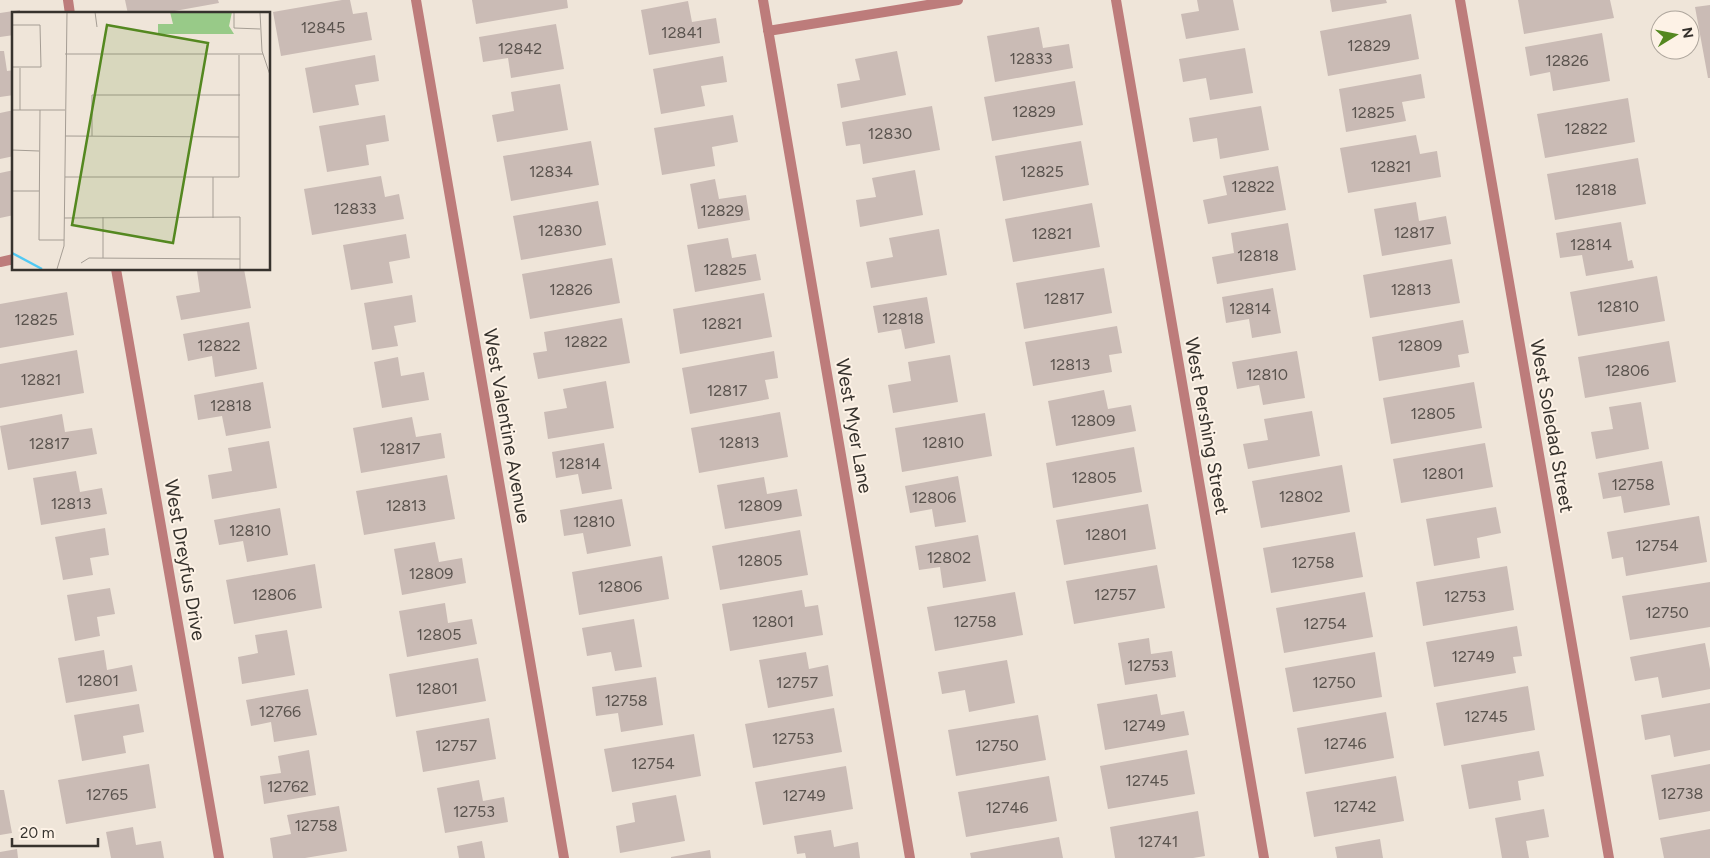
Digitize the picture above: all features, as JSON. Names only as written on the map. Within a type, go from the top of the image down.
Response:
[{"type":"street","name":"West Valentine Avenue","points":[[416,0],[564,858]]},
{"type":"street","name":"West Myer Lane","points":[[763,0],[910,858]]},
{"type":"street","points":[[768,31],[958,0]]},
{"type":"street","name":"West Pershing Street","points":[[1116,0],[1264,858]]},
{"type":"street","name":"West Soledad Street","points":[[1460,0],[1609,858]]},
{"type":"street","name":"West Dreyfus Drive","points":[[116,270],[219,858]]},
{"type":"building","points":[[125,0],[218,0],[219,3],[169,12],[128,12]]},
{"type":"building","points":[[350,0],[353,14],[367,12],[372,40],[281,56],[273,12]]},
{"type":"building","points":[[472,0],[567,0],[568,8],[476,24]]},
{"type":"building","points":[[1197,0],[1233,0],[1239,30],[1186,39],[1181,14],[1199,11]]},
{"type":"building","points":[[1330,0],[1386,0],[1387,3],[1332,12]]},
{"type":"building","points":[[1518,0],[1610,0],[1614,18],[1524,34]]},
{"type":"building","points":[[688,1],[692,22],[716,18],[720,43],[649,55],[641,10]]},
{"type":"building","points":[[1710,5],[1710,78],[1708,78],[1700,34],[1700,10],[1696,10],[1695,7]]},
{"type":"building","points":[[20,10],[20,12],[12,12],[12,35],[0,37],[0,13]]},
{"type":"building","points":[[1411,14],[1419,59],[1328,76],[1320,31]]},
{"type":"building","points":[[556,24],[564,69],[511,78],[508,58],[483,62],[479,37]]},
{"type":"building","points":[[1039,27],[1043,48],[1069,44],[1073,68],[995,82],[987,36]]},
{"type":"building","points":[[1602,33],[1610,81],[1553,91],[1550,72],[1530,76],[1525,47]]},
{"type":"building","points":[[1245,48],[1253,93],[1210,100],[1206,78],[1183,82],[1179,59]]},
{"type":"building","points":[[0,51],[4,51],[7,71],[12,70],[12,95],[0,97]]},
{"type":"building","points":[[897,51],[906,95],[841,108],[837,84],[860,80],[855,59]]},
{"type":"building","points":[[375,55],[379,81],[355,85],[359,105],[313,113],[305,68]]},
{"type":"building","points":[[723,56],[727,82],[701,86],[705,106],[661,114],[653,69]]},
{"type":"building","points":[[1421,74],[1425,98],[1402,102],[1406,121],[1346,132],[1339,89]]},
{"type":"building","points":[[1075,81],[1083,125],[992,141],[984,97]]},
{"type":"building","points":[[560,84],[568,130],[497,142],[492,115],[514,111],[511,92]]},
{"type":"building","points":[[1628,98],[1635,142],[1545,158],[1537,114]]},
{"type":"building","points":[[932,106],[940,150],[863,164],[860,144],[846,146],[842,122]]},
{"type":"building","points":[[1261,106],[1269,150],[1220,159],[1217,138],[1193,142],[1189,118]]},
{"type":"building","points":[[12,110],[12,156],[0,159],[0,113]]},
{"type":"building","points":[[385,115],[389,141],[366,145],[369,165],[327,172],[319,126]]},
{"type":"building","points":[[733,115],[738,142],[712,147],[715,166],[662,175],[654,128]]},
{"type":"building","points":[[1416,135],[1420,154],[1437,151],[1441,177],[1348,193],[1340,148]]},
{"type":"building","points":[[591,141],[599,185],[511,201],[503,156]]},
{"type":"building","points":[[1081,141],[1089,185],[1003,201],[995,156]]},
{"type":"building","points":[[1638,158],[1646,204],[1555,220],[1547,174]]},
{"type":"building","points":[[1278,166],[1286,210],[1208,224],[1203,200],[1227,195],[1223,176]]},
{"type":"building","points":[[12,170],[12,215],[0,218],[0,173]]},
{"type":"building","points":[[915,170],[923,215],[860,227],[856,200],[876,197],[872,178]]},
{"type":"building","points":[[381,176],[385,197],[399,194],[404,219],[312,235],[304,189]]},
{"type":"building","points":[[715,179],[719,199],[746,195],[750,220],[698,229],[690,184]]},
{"type":"building","points":[[598,201],[606,245],[521,260],[513,216]]},
{"type":"building","points":[[1416,202],[1419,221],[1446,216],[1451,244],[1382,256],[1374,209]]},
{"type":"building","points":[[1092,203],[1100,247],[1013,262],[1005,219]]},
{"type":"building","points":[[1621,222],[1628,261],[1632,260],[1634,268],[1586,276],[1582,255],[1560,258],[1556,233]]},
{"type":"building","points":[[1288,223],[1296,270],[1217,284],[1212,257],[1234,253],[1231,233]]},
{"type":"building","points":[[939,229],[947,275],[871,288],[866,262],[893,257],[889,238]]},
{"type":"building","points":[[406,234],[410,258],[389,262],[393,283],[351,290],[343,245]]},
{"type":"building","points":[[728,238],[732,258],[756,254],[761,280],[695,292],[687,245]]},
{"type":"building","points":[[612,258],[620,303],[530,319],[522,274]]},
{"type":"building","points":[[1452,259],[1460,303],[1370,318],[1363,275]]},
{"type":"building","points":[[1104,268],[1112,313],[1024,329],[1016,283]]},
{"type":"building","points":[[244,270],[251,308],[181,320],[176,296],[200,292],[197,271]]},
{"type":"building","points":[[1657,276],[1665,321],[1578,336],[1570,292]]},
{"type":"building","points":[[1273,288],[1281,333],[1252,338],[1249,319],[1226,323],[1222,297]]},
{"type":"building","points":[[67,292],[74,335],[0,348],[0,304]]},
{"type":"building","points":[[764,293],[772,337],[680,354],[673,309]]},
{"type":"building","points":[[412,295],[416,322],[394,326],[398,346],[372,350],[364,303]]},
{"type":"building","points":[[927,297],[935,343],[905,349],[901,329],[878,333],[873,306]]},
{"type":"building","points":[[622,318],[630,363],[538,379],[533,353],[547,351],[544,332]]},
{"type":"building","points":[[1463,320],[1469,353],[1458,355],[1460,367],[1379,381],[1372,337]]},
{"type":"building","points":[[249,322],[257,369],[215,377],[212,356],[188,361],[183,334]]},
{"type":"building","points":[[1117,326],[1122,353],[1109,355],[1112,372],[1033,386],[1025,342]]},
{"type":"building","points":[[1669,341],[1676,382],[1585,398],[1578,357]]},
{"type":"building","points":[[77,350],[84,393],[0,408],[0,364]]},
{"type":"building","points":[[774,351],[778,378],[765,380],[769,399],[690,414],[682,368]]},
{"type":"building","points":[[1297,351],[1305,398],[1263,405],[1259,385],[1237,389],[1232,362]]},
{"type":"building","points":[[950,355],[958,402],[893,413],[888,385],[911,381],[908,362]]},
{"type":"building","points":[[398,357],[401,376],[424,372],[429,400],[382,408],[374,362]]},
{"type":"building","points":[[606,381],[614,428],[548,439],[544,412],[567,408],[563,389]]},
{"type":"building","points":[[263,382],[271,428],[226,436],[222,416],[198,420],[194,395]]},
{"type":"building","points":[[1474,382],[1482,428],[1391,444],[1383,398]]},
{"type":"building","points":[[1104,390],[1108,409],[1131,405],[1136,431],[1056,446],[1048,401]]},
{"type":"building","points":[[1641,402],[1649,449],[1596,459],[1591,432],[1613,429],[1609,407]]},
{"type":"building","points":[[1312,411],[1320,456],[1248,469],[1243,444],[1268,440],[1264,419]]},
{"type":"building","points":[[780,412],[788,457],[699,473],[691,428]]},
{"type":"building","points":[[985,413],[992,456],[902,472],[895,428]]},
{"type":"building","points":[[62,414],[65,432],[92,428],[97,454],[8,470],[0,426]]},
{"type":"building","points":[[412,417],[416,437],[441,433],[445,458],[361,473],[353,428]]},
{"type":"building","points":[[269,441],[277,488],[212,499],[208,475],[232,471],[228,448]]},
{"type":"building","points":[[604,443],[612,489],[582,494],[578,474],[556,478],[552,452]]},
{"type":"building","points":[[1485,443],[1493,487],[1401,503],[1393,459]]},
{"type":"building","points":[[1134,447],[1142,492],[1053,508],[1046,463]]},
{"type":"building","points":[[1662,461],[1670,505],[1624,513],[1621,496],[1603,499],[1598,473]]},
{"type":"building","points":[[1342,465],[1350,512],[1261,528],[1252,481]]},
{"type":"building","points":[[76,471],[80,492],[102,488],[107,514],[41,525],[33,478]]},
{"type":"building","points":[[447,475],[455,519],[364,535],[356,491]]},
{"type":"building","points":[[958,476],[966,522],[935,527],[932,509],[910,513],[905,486]]},
{"type":"building","points":[[764,477],[767,494],[797,489],[802,516],[725,529],[717,485]]},
{"type":"building","points":[[622,499],[631,546],[587,554],[583,533],[564,536],[560,510]]},
{"type":"building","points":[[1148,504],[1156,549],[1064,565],[1056,520]]},
{"type":"building","points":[[1496,507],[1501,533],[1477,538],[1480,558],[1434,566],[1426,519]]},
{"type":"building","points":[[280,508],[288,555],[247,562],[243,541],[219,545],[214,520]]},
{"type":"building","points":[[1699,516],[1707,562],[1626,576],[1623,557],[1612,559],[1607,532]]},
{"type":"building","points":[[105,528],[109,555],[90,558],[93,575],[63,580],[55,537]]},
{"type":"building","points":[[800,530],[808,575],[720,590],[712,546]]},
{"type":"building","points":[[1355,532],[1363,577],[1271,593],[1263,548]]},
{"type":"building","points":[[978,535],[986,581],[943,588],[940,567],[919,570],[915,546]]},
{"type":"building","points":[[435,542],[439,562],[462,558],[466,583],[402,595],[394,549]]},
{"type":"building","points":[[662,556],[669,599],[579,615],[572,572]]},
{"type":"building","points":[[315,564],[322,608],[234,624],[226,580]]},
{"type":"building","points":[[1157,565],[1165,608],[1074,624],[1066,581]]},
{"type":"building","points":[[1507,566],[1514,610],[1423,626],[1416,582]]},
{"type":"building","points":[[1710,582],[1710,627],[1630,640],[1622,596]]},
{"type":"building","points":[[110,588],[115,614],[97,617],[100,636],[75,641],[67,595]]},
{"type":"building","points":[[802,590],[805,607],[818,605],[823,635],[730,651],[722,604]]},
{"type":"building","points":[[1015,592],[1023,635],[935,651],[927,607]]},
{"type":"building","points":[[1365,592],[1373,637],[1284,653],[1276,608]]},
{"type":"building","points":[[445,603],[448,623],[472,619],[477,644],[407,657],[399,611]]},
{"type":"building","points":[[634,619],[642,667],[615,671],[611,652],[587,656],[582,628]]},
{"type":"building","points":[[1517,626],[1522,656],[1513,657],[1516,673],[1434,687],[1426,642]]},
{"type":"building","points":[[287,630],[295,675],[242,684],[238,657],[258,653],[255,635]]},
{"type":"building","points":[[1149,638],[1151,654],[1172,651],[1176,677],[1125,685],[1118,643]]},
{"type":"building","points":[[1705,643],[1710,669],[1710,689],[1662,698],[1658,677],[1635,681],[1630,657]]},
{"type":"building","points":[[104,650],[107,670],[132,665],[137,691],[66,703],[58,658]]},
{"type":"building","points":[[806,652],[809,669],[828,665],[833,696],[768,708],[759,660]]},
{"type":"building","points":[[1375,652],[1382,697],[1293,712],[1285,668]]},
{"type":"building","points":[[478,658],[486,701],[396,717],[389,674]]},
{"type":"building","points":[[1007,660],[1015,703],[969,712],[965,690],[942,694],[938,672]]},
{"type":"building","points":[[656,677],[663,725],[621,732],[618,713],[596,716],[592,687]]},
{"type":"building","points":[[1528,686],[1535,730],[1444,746],[1436,703]]},
{"type":"building","points":[[308,689],[317,735],[274,742],[271,722],[251,726],[246,700]]},
{"type":"building","points":[[1157,694],[1161,715],[1184,711],[1189,735],[1105,750],[1097,704]]},
{"type":"building","points":[[1710,703],[1710,750],[1674,757],[1670,735],[1645,740],[1641,715]]},
{"type":"building","points":[[139,704],[144,732],[123,736],[126,753],[82,761],[74,715]]},
{"type":"building","points":[[834,708],[842,752],[753,768],[745,724]]},
{"type":"building","points":[[1386,712],[1394,758],[1305,774],[1297,728]]},
{"type":"building","points":[[1038,715],[1046,760],[956,776],[948,730]]},
{"type":"building","points":[[489,718],[496,759],[423,772],[416,731]]},
{"type":"building","points":[[694,734],[701,776],[612,792],[604,749]]},
{"type":"building","points":[[309,750],[316,795],[264,804],[260,776],[281,773],[278,756]]},
{"type":"building","points":[[1187,750],[1195,794],[1108,809],[1100,766]]},
{"type":"building","points":[[1539,751],[1544,776],[1518,781],[1521,800],[1469,809],[1461,765]]},
{"type":"building","points":[[149,764],[156,808],[66,824],[58,780]]},
{"type":"building","points":[[1710,764],[1710,811],[1659,820],[1651,775]]},
{"type":"building","points":[[846,766],[853,809],[763,825],[755,782]]},
{"type":"building","points":[[1049,776],[1057,821],[966,837],[958,792]]},
{"type":"building","points":[[1396,776],[1404,821],[1314,837],[1306,792]]},
{"type":"building","points":[[479,780],[483,801],[504,797],[508,822],[445,833],[437,788]]},
{"type":"building","points":[[0,790],[4,790],[12,833],[0,835]]},
{"type":"building","points":[[676,795],[685,841],[620,853],[616,826],[635,822],[632,803]]},
{"type":"building","points":[[339,806],[347,851],[305,858],[273,858],[270,838],[291,834],[287,815]]},
{"type":"building","points":[[1544,809],[1549,837],[1526,841],[1529,858],[1502,858],[1495,818]]},
{"type":"building","points":[[1198,811],[1205,856],[1193,858],[1115,858],[1110,827]]},
{"type":"building","points":[[133,827],[136,845],[161,841],[164,858],[111,858],[106,832]]},
{"type":"building","points":[[1710,829],[1710,858],[1664,858],[1660,838]]},
{"type":"building","points":[[831,830],[834,847],[858,842],[860,858],[806,858],[805,853],[797,854],[794,836]]},
{"type":"building","points":[[1059,837],[1063,858],[971,858],[970,853]]},
{"type":"building","points":[[1380,839],[1383,858],[1337,858],[1335,847]]},
{"type":"building","points":[[482,841],[485,858],[459,858],[457,846]]},
{"type":"building","points":[[17,849],[18,858],[0,858],[0,852]]},
{"type":"building","points":[[710,850],[711,858],[671,858],[671,857]]}]
